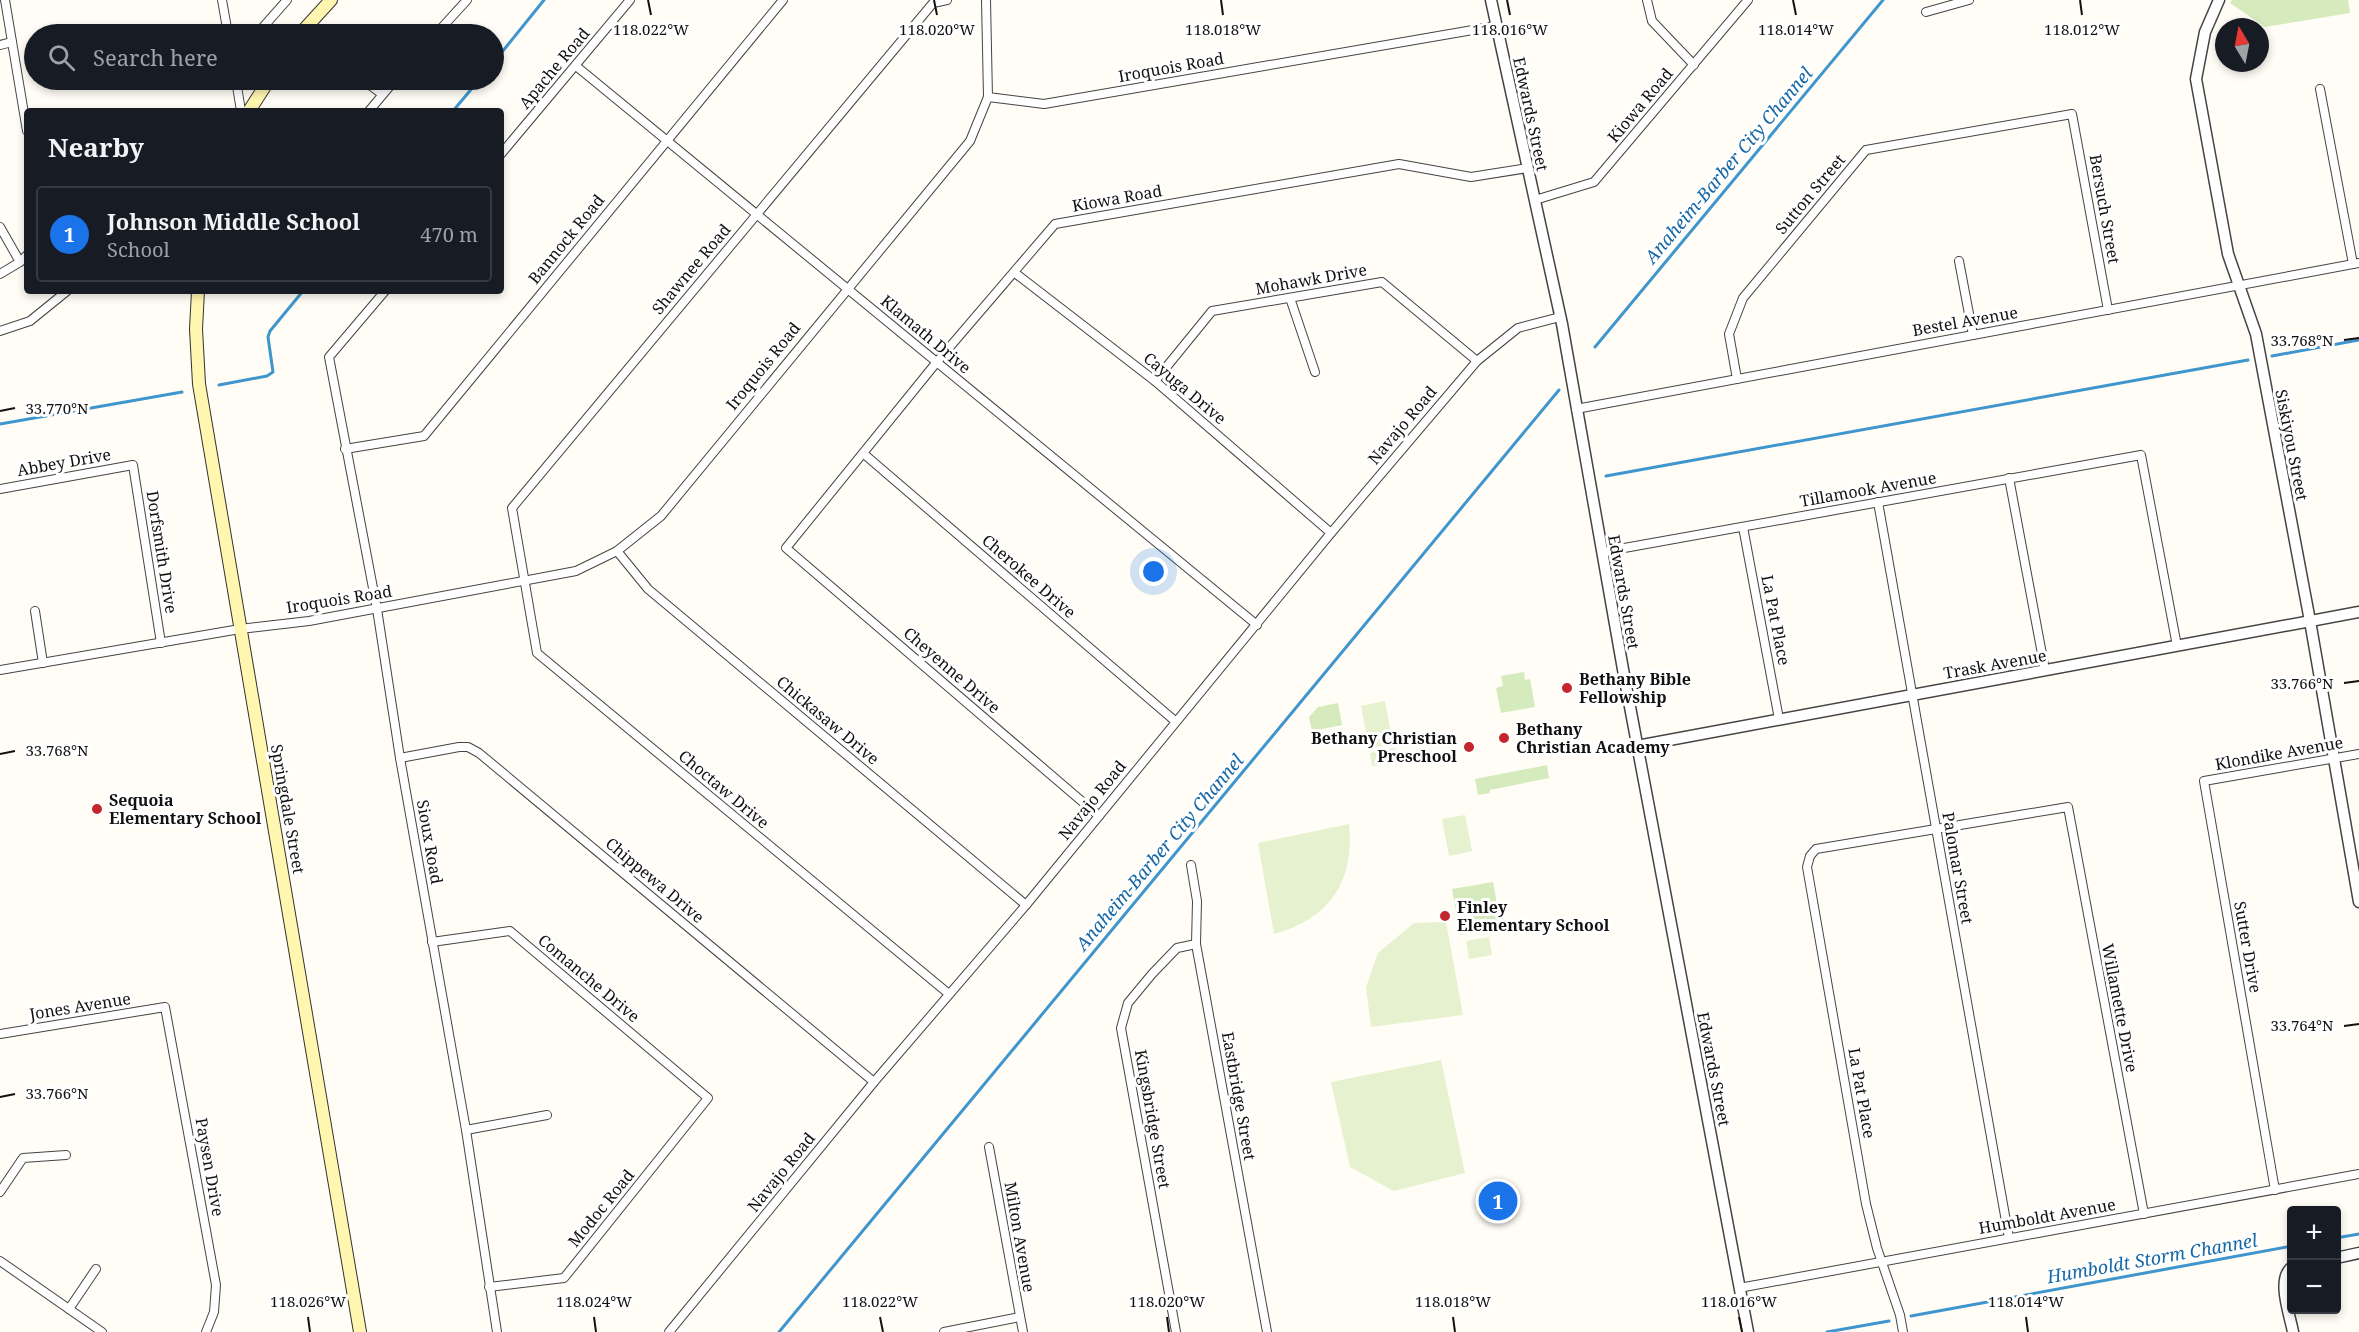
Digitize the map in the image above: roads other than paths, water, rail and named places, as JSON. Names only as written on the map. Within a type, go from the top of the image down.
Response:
[{"type":"main road","points":[[311,24],[331,0]]},
{"type":"main road","points":[[251,108],[263,90]]},
{"type":"main road","name":"Springdale Street","points":[[198,294],[196,328],[199,384],[360,1332]]},
{"type":"street","points":[[4,0],[24,113]]},
{"type":"street","points":[[222,0],[226,24]]},
{"type":"street","points":[[266,24],[287,0]]},
{"type":"street","points":[[445,24],[467,0]]},
{"type":"street","name":"Apache Road","points":[[504,150],[630,0]]},
{"type":"street","name":"Bannock Road","points":[[345,449],[424,436],[783,0]]},
{"type":"street","name":"Shawnee Road","points":[[526,582],[512,507],[933,3],[947,0]]},
{"type":"street","points":[[986,0],[988,97]]},
{"type":"street","name":"Edwards Street","points":[[1491,0],[1560,317],[1637,746],[1748,1332]]},
{"type":"street","points":[[1647,0],[1652,21],[1694,65]]},
{"type":"street","name":"Kiowa Road","points":[[1535,200],[1594,182],[1748,0]]},
{"type":"street","points":[[1926,12],[1969,0]]},
{"type":"street","name":"Siskiyou Street","points":[[2219,0],[2205,32],[2196,79],[2228,254],[2256,334],[2310,621],[2359,902]]},
{"type":"street","name":"Iroquois Road","points":[[0,670],[240,629],[309,621],[576,571],[617,551],[661,516],[847,287],[970,141],[988,97],[1044,104],[1497,26]]},
{"type":"street","points":[[0,45],[12,42]]},
{"type":"street","name":"Klamath Drive","points":[[576,66],[1257,625]]},
{"type":"street","points":[[2320,89],[2356,264]]},
{"type":"street","points":[[238,90],[241,108]]},
{"type":"street","points":[[377,90],[382,94]]},
{"type":"street","points":[[371,108],[386,90]]},
{"type":"street","name":"Bersuch Street","points":[[2072,114],[2108,310]]},
{"type":"street","name":"Sutton Street","points":[[1737,379],[1730,333],[1743,298],[1866,150],[2072,114]]},
{"type":"street","name":"Kiowa Road","points":[[786,548],[936,363],[1055,224],[1399,164],[1471,177],[1528,168]]},
{"type":"street","points":[[0,227],[20,262]]},
{"type":"street","points":[[0,274],[24,258]]},
{"type":"street","points":[[1959,261],[1973,335]]},
{"type":"street","name":"Bestel Avenue","points":[[1576,409],[2356,264]]},
{"type":"street","name":"Cayuga Drive","points":[[1014,273],[1155,381],[1330,533]]},
{"type":"street","name":"Mohawk Drive","points":[[1155,381],[1212,311],[1382,282],[1477,361]]},
{"type":"street","points":[[0,331],[30,321],[63,294]]},
{"type":"street","name":"Sioux Road","points":[[382,294],[329,357],[376,609],[466,1130],[497,1332]]},
{"type":"street","points":[[1290,298],[1315,372]]},
{"type":"street","name":"Navajo Road","points":[[669,1332],[874,1082],[1099,816],[1330,533],[1477,361],[1518,327],[1560,317]]},
{"type":"street","name":"Cherokee Drive","points":[[864,454],[1175,721]]},
{"type":"street","name":"Tillamook Avenue","points":[[1602,552],[2140,454],[2177,646]]},
{"type":"street","name":"Abbey Drive","points":[[0,489],[133,465]]},
{"type":"street","name":"Dorfsmith Drive","points":[[133,465],[161,644]]},
{"type":"street","points":[[2009,478],[2045,670]]},
{"type":"street","name":"Palomar Street","points":[[1878,502],[2009,1238]]},
{"type":"street","name":"La Pat Place","points":[[1743,527],[1779,719]]},
{"type":"street","name":"Cheyenne Drive","points":[[786,548],[1099,816]]},
{"type":"street","name":"Chickasaw Drive","points":[[617,551],[648,589],[1026,904]]},
{"type":"street","name":"Choctaw Drive","points":[[526,582],[537,653],[949,994]]},
{"type":"street","points":[[35,611],[43,663]]},
{"type":"street","name":"Trask Avenue","points":[[1637,746],[2359,612]]},
{"type":"street","name":"Chippewa Drive","points":[[400,758],[459,747],[468,747],[479,753],[874,1082]]},
{"type":"street","name":"Klondike Avenue","points":[[2204,781],[2359,754]]},
{"type":"street","name":"Sutter Drive","points":[[2204,781],[2275,1190]]},
{"type":"street","name":"Willamette Drive","points":[[1936,829],[2068,807],[2144,1214]]},
{"type":"street","name":"La Pat Place","points":[[1903,1332],[1866,1204],[1807,867],[1810,856],[1816,849],[1936,829]]},
{"type":"street","name":"Eastbridge Street","points":[[1191,865],[1197,901],[1196,944],[1267,1332]]},
{"type":"street","name":"Comanche Drive","points":[[432,942],[510,931],[708,1098]]},
{"type":"street","name":"Kingsbridge Street","points":[[1176,1332],[1121,1028],[1128,1003],[1152,974],[1177,948],[1196,944]]},
{"type":"street","name":"Jones Avenue","points":[[0,1034],[165,1007]]},
{"type":"street","name":"Paysen Drive","points":[[165,1007],[216,1285],[214,1312],[206,1332]]},
{"type":"street","name":"Modoc Road","points":[[489,1287],[564,1278],[708,1098]]},
{"type":"street","points":[[466,1130],[547,1115]]},
{"type":"street","name":"Milton Avenue","points":[[989,1147],[1023,1332]]},
{"type":"street","points":[[0,1192],[23,1158],[66,1155]]},
{"type":"street","name":"Humboldt Avenue","points":[[1739,1288],[2359,1174]]},
{"type":"street","points":[[2341,1256],[2359,1253]]},
{"type":"street","points":[[0,1261],[102,1332]]},
{"type":"street","points":[[69,1309],[96,1269]]},
{"type":"street","points":[[2287,1273],[2285,1286],[2287,1298]]},
{"type":"street","points":[[2290,1314],[2293,1332]]},
{"type":"street","points":[[944,1332],[1020,1317]]},
{"type":"waterway","points":[[504,50],[544,0]]},
{"type":"waterway","name":"Anaheim-Barber City Channel","points":[[1595,347],[1883,0]]},
{"type":"waterway","points":[[456,108],[471,90]]},
{"type":"waterway","points":[[219,385],[267,376],[273,372],[268,337],[270,331],[301,294]]},
{"type":"waterway","points":[[2272,356],[2359,340]]},
{"type":"waterway","points":[[1606,476],[2248,360]]},
{"type":"waterway","name":"Anaheim-Barber City Channel","points":[[779,1332],[1559,390]]},
{"type":"waterway","points":[[0,424],[182,392]]},
{"type":"waterway","name":"Humboldt Storm Channel","points":[[2341,1237],[2359,1234]]},
{"type":"waterway","name":"Humboldt Storm Channel","points":[[1911,1316],[2287,1247]]},
{"type":"waterway","points":[[1827,1332],[1889,1321]]},
{"type":"place","name":"Bethany Bible Fellowship","points":[[1567,688]]},
{"type":"place","name":"Bethany Christian Academy","points":[[1504,738]]},
{"type":"place","name":"Bethany Christian Preschool","points":[[1469,747]]},
{"type":"place","name":"Sequoia Elementary School","points":[[97,809]]},
{"type":"place","name":"Finley Elementary School","points":[[1445,916]]},
{"type":"place","name":"Johnson Middle School","points":[[1498,1201]]}]
